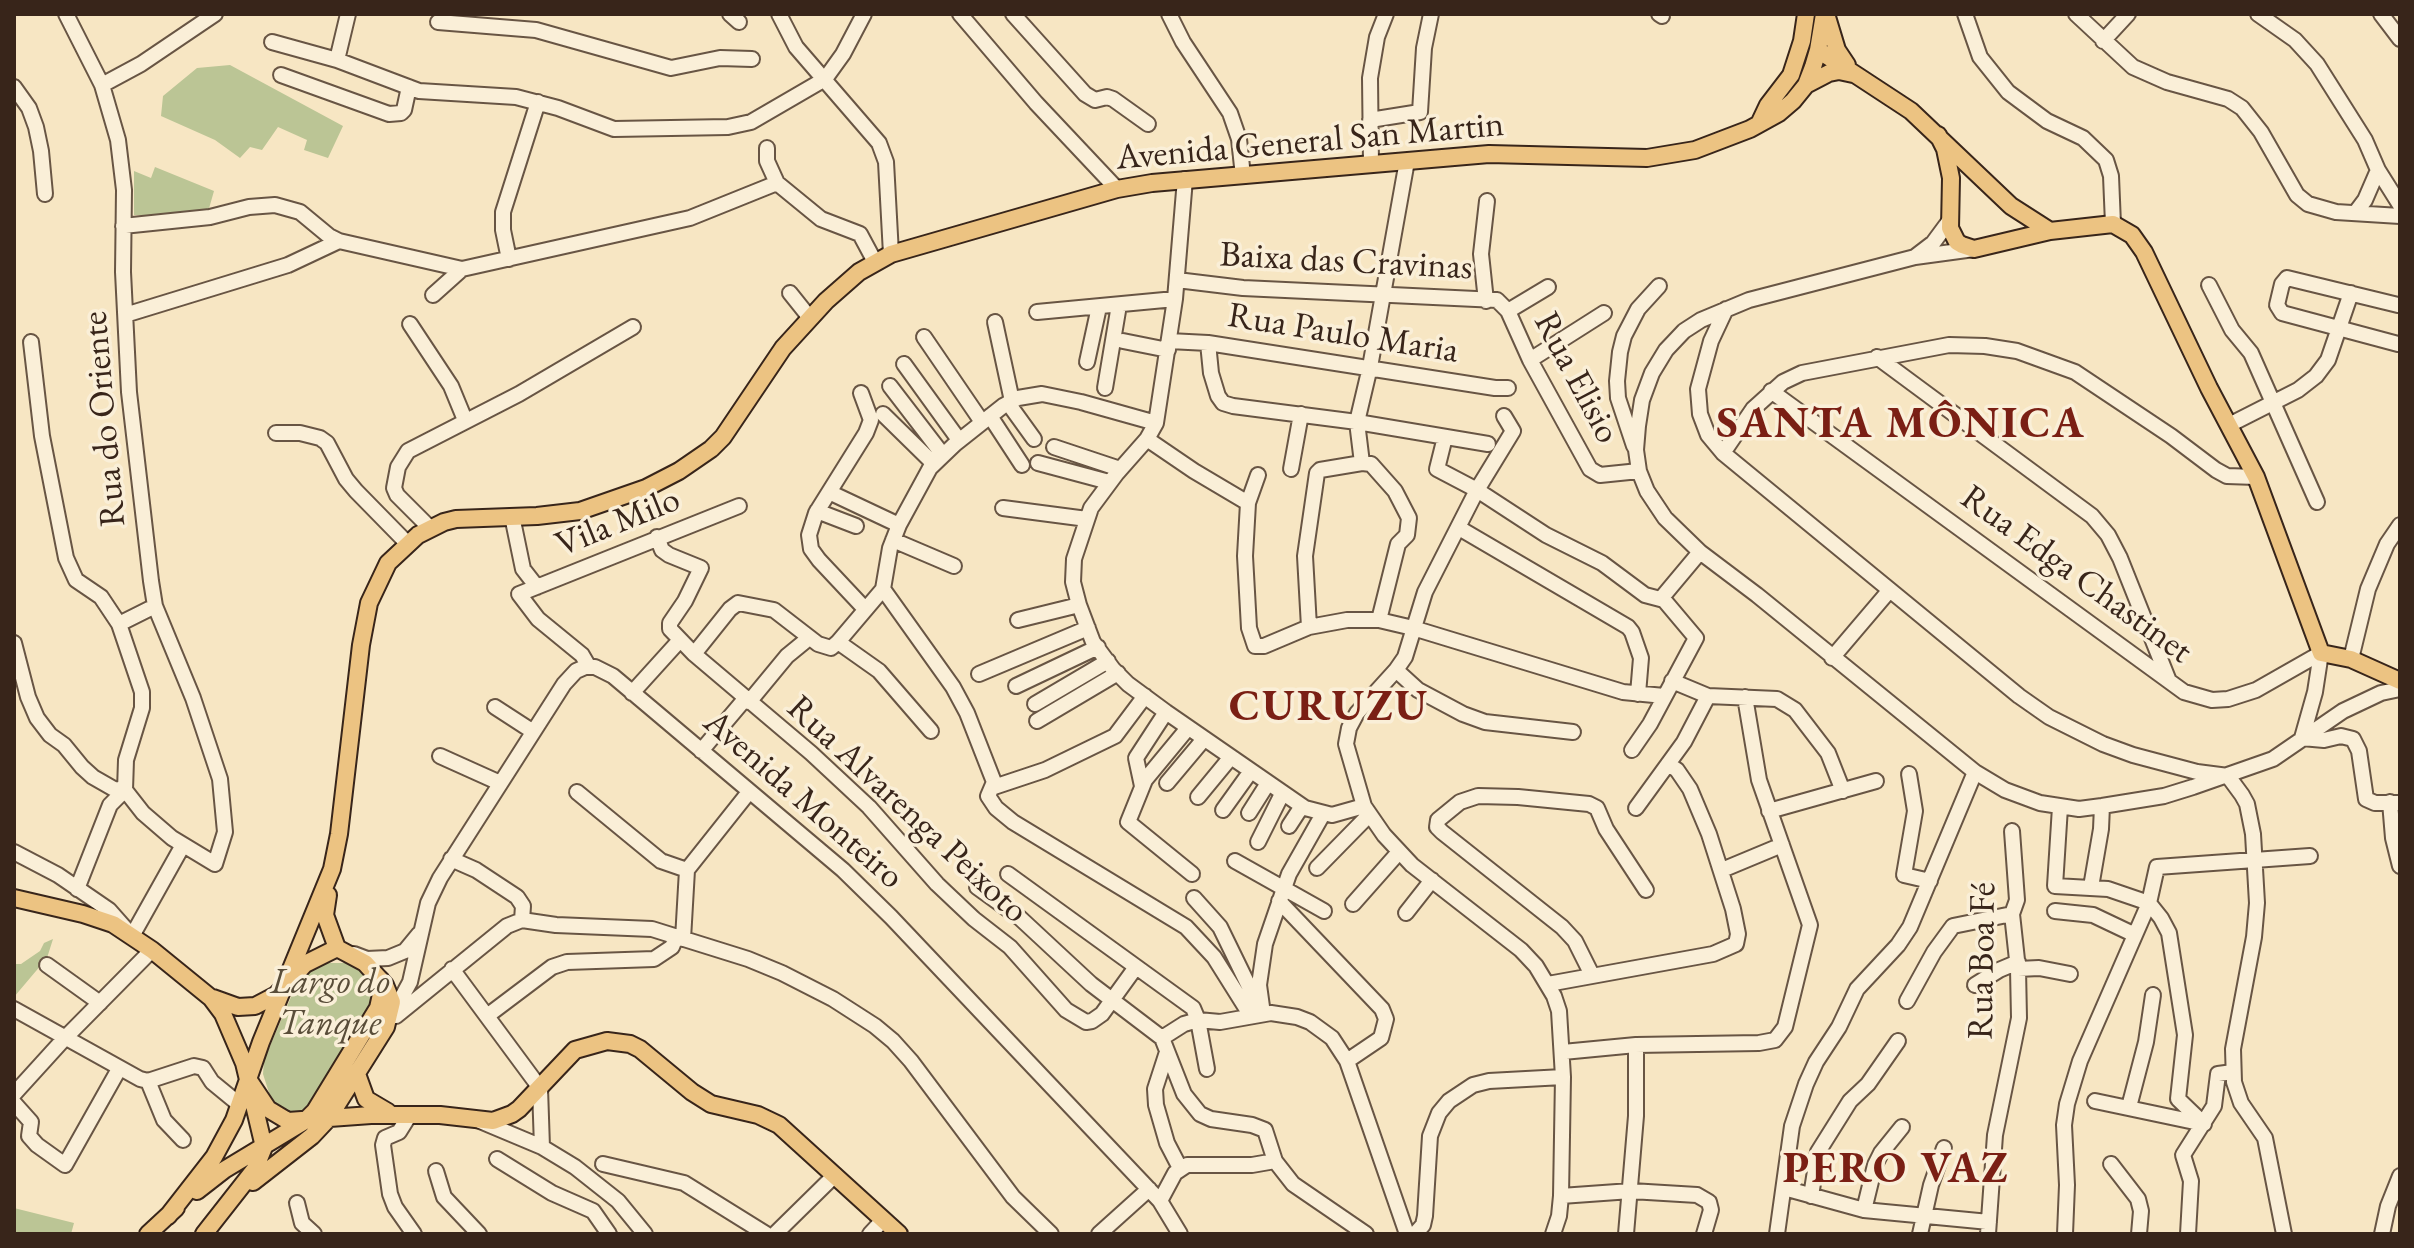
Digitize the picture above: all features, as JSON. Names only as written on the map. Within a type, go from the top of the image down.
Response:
[{"type":"main road","points":[[1807,14],[1818,50],[1911,111],[2011,206],[2050,231]]},
{"type":"main road","points":[[1760,122],[1768,105],[1791,75],[1807,14]]},
{"type":"main road","name":"Avenida General San Martin","points":[[337,948],[325,915],[341,818],[367,612],[382,573],[407,543],[430,528],[469,517],[560,514],[600,505],[646,488],[679,471],[723,437],[783,348],[810,318],[842,287],[883,258],[1117,189],[1185,179],[1512,154],[1647,158],[1695,150],[1722,141],[1779,113],[1806,85],[1818,50],[1825,14]]},
{"type":"main road","points":[[1825,14],[1837,50],[1856,75]]},
{"type":"main road","points":[[1806,85],[1839,71],[1856,75]]},
{"type":"main road","points":[[1938,135],[1945,149],[1951,178],[1950,228],[1957,242],[1974,249],[2050,231],[2113,224],[2132,235],[2144,252],[2256,477],[2321,653],[2351,659],[2400,681]]},
{"type":"main road","points":[[2008,243],[2014,219],[2011,206]]},
{"type":"main road","name":"Avenida General San Martin","points":[[285,987],[332,869]]},
{"type":"main road","points":[[14,898],[100,919],[132,936],[211,998],[228,1025],[248,1079],[264,1147],[255,1169],[204,1234]]},
{"type":"main road","points":[[211,998],[246,1007],[266,1001],[285,987],[305,964],[337,948],[365,963],[380,979],[392,1002],[386,1027],[328,1119],[312,1136],[228,1205]]},
{"type":"main road","points":[[148,1234],[224,1170],[305,1121],[321,1102],[372,1018],[381,998],[380,979]]},
{"type":"main road","points":[[168,1216],[214,1157],[240,1105],[261,1042],[285,987]]},
{"type":"main road","points":[[248,1079],[268,1109],[288,1121],[356,1115],[440,1115],[493,1121],[512,1114],[575,1050],[607,1041],[630,1044],[701,1098],[724,1108],[770,1119],[779,1125],[899,1234]]},
{"type":"main road","points":[[356,1115],[365,1108],[366,1099],[357,1074]]},
{"type":"main road","points":[[366,1099],[381,1110],[403,1116]]},
{"type":"street","name":"Rua do Oriente","points":[[66,14],[102,85],[114,120],[120,152],[124,190],[125,315],[135,457],[155,606],[207,737],[220,779],[225,832],[215,864],[183,845]]},
{"type":"street","points":[[102,85],[141,64],[215,14]]},
{"type":"street","points":[[337,60],[348,14]]},
{"type":"street","points":[[779,14],[796,47],[863,123],[883,152],[886,162],[883,258]]},
{"type":"street","points":[[272,42],[337,60],[429,93],[492,94],[538,102],[614,129],[728,127],[751,122],[825,79],[843,54],[864,14]]},
{"type":"street","points":[[1013,14],[1089,97],[1095,100],[1113,99],[1148,124]]},
{"type":"street","points":[[1169,14],[1183,42],[1230,113],[1239,139],[1243,176]]},
{"type":"street","points":[[1371,164],[1370,78],[1377,37],[1386,14]]},
{"type":"street","points":[[1370,120],[1420,112],[1424,48],[1431,14]]},
{"type":"street","points":[[1965,14],[1980,57],[2018,103],[2083,138],[2106,160],[2111,176],[2113,224]]},
{"type":"street","points":[[2076,14],[2133,67],[2151,76],[2228,99],[2242,108],[2261,132],[2297,195],[2308,204],[2322,209],[2400,216]]},
{"type":"street","points":[[2103,41],[2128,14]]},
{"type":"street","points":[[2258,14],[2295,40],[2317,64],[2353,118],[2378,170],[2400,205]]},
{"type":"street","points":[[2381,14],[2400,39]]},
{"type":"street","points":[[962,15],[1036,103],[1117,189]]},
{"type":"street","points":[[437,24],[536,30],[671,68],[720,58],[752,59]]},
{"type":"street","points":[[281,75],[389,114],[404,110],[409,87]]},
{"type":"street","points":[[14,87],[29,108],[36,127],[45,194]]},
{"type":"street","points":[[509,259],[503,212],[538,102]]},
{"type":"street","points":[[767,148],[767,161],[777,183],[821,219],[860,234],[883,258]]},
{"type":"street","points":[[1362,463],[1357,422],[1384,295],[1407,161]]},
{"type":"street","points":[[2356,212],[2365,200],[2378,170]]},
{"type":"street","points":[[1185,179],[1175,299],[1156,423],[1147,439],[1109,482],[1087,519],[1074,559],[1073,582],[1079,605],[1098,647],[1118,673],[1188,728],[1302,806],[1323,814],[1367,811]]},
{"type":"street","points":[[123,226],[210,217],[249,207],[275,205],[300,212],[339,241],[462,269],[690,218],[777,183]]},
{"type":"street","name":"Rua Elisio","points":[[1487,201],[1481,254],[1499,305],[1563,424],[1593,473],[1606,476],[1639,471]]},
{"type":"street","points":[[1915,257],[1933,243],[1950,220]]},
{"type":"street","points":[[125,315],[288,265],[339,241]]},
{"type":"street","points":[[1636,450],[1642,400],[1652,373],[1666,350],[1684,331],[1749,300],[1915,257],[1974,249]]},
{"type":"street","points":[[433,295],[462,269]]},
{"type":"street","points":[[2398,305],[2293,278],[2285,279],[2282,284],[2277,305],[2279,312],[2398,344]]},
{"type":"street","name":"Baixa das Cravinas","points":[[1177,280],[1243,288],[1499,305]]},
{"type":"street","points":[[2209,285],[2232,330],[2251,353],[2317,502]]},
{"type":"street","points":[[1659,286],[1646,298],[1624,336],[1618,371],[1618,398],[1636,450],[1639,471],[1660,512],[1700,552],[1989,783],[2021,797],[2060,807],[2102,806],[2164,796],[2273,759],[2363,701],[2400,689]]},
{"type":"street","points":[[1499,305],[1548,287]]},
{"type":"street","points":[[790,293],[810,318]]},
{"type":"street","points":[[2229,425],[2298,390],[2316,376],[2328,360],[2351,293]]},
{"type":"street","points":[[1037,312],[1175,299]]},
{"type":"street","points":[[1105,388],[1119,305]]},
{"type":"street","points":[[1087,362],[1099,307]]},
{"type":"street","points":[[1726,309],[1711,341],[1698,389],[1700,414],[1708,435],[1723,453],[2019,696],[2063,724],[2133,755],[2170,766],[2228,776],[2247,804],[2256,862],[2254,937],[2233,1049],[2233,1072],[2241,1103],[2265,1138],[2284,1234]]},
{"type":"street","points":[[1530,360],[1604,313]]},
{"type":"street","points":[[995,322],[996,409],[1022,465]]},
{"type":"street","points":[[410,324],[451,386],[465,420]]},
{"type":"street","points":[[430,528],[397,495],[394,488],[398,467],[408,451],[519,394],[633,327]]},
{"type":"street","points":[[924,337],[996,409],[1034,439]]},
{"type":"street","name":"Rua Paulo Maria","points":[[1123,341],[1168,345],[1208,343],[1508,388]]},
{"type":"street","points":[[14,852],[42,865],[109,910],[132,936],[183,845],[143,813],[125,790],[126,760],[143,700],[119,624],[101,597],[76,580],[66,558],[42,436],[31,342]]},
{"type":"street","points":[[1208,343],[1214,387],[1223,403],[1488,444]]},
{"type":"street","points":[[1723,453],[1753,409],[1771,391],[1802,373],[1949,345],[1985,346],[2017,351],[2075,372],[2223,474],[2256,477]]},
{"type":"street","points":[[1877,357],[2092,516],[2108,535],[2120,558],[2169,681]]},
{"type":"street","points":[[904,364],[959,440]]},
{"type":"street","points":[[890,386],[938,459]]},
{"type":"street","name":"Rua Edga Chastinet","points":[[1771,391],[2169,681],[2196,697],[2228,699],[2256,690],[2321,653]]},
{"type":"street","points":[[861,393],[871,420],[855,453],[817,511],[809,535],[811,549],[865,609]]},
{"type":"street","points":[[1156,423],[1042,394],[1033,394],[996,409],[938,459],[920,484],[896,532],[884,568],[883,589],[953,687],[978,739],[991,792],[1013,822],[1186,927],[1214,957],[1257,1015]]},
{"type":"street","points":[[883,414],[938,459]]},
{"type":"street","points":[[1291,469],[1301,414]]},
{"type":"street","points":[[1504,416],[1513,431],[1477,490],[1425,592],[1405,657],[1357,713],[1349,728],[1346,744],[1367,811],[1399,852],[1521,950],[1548,984],[1559,1011],[1563,1052],[1561,1196],[1553,1234]]},
{"type":"street","points":[[276,433],[300,433],[327,443],[346,479],[407,543]]},
{"type":"street","points":[[1445,437],[1437,469],[1477,490],[1546,535],[1602,563],[1645,595],[1664,600],[1696,638],[1650,724],[1632,750]]},
{"type":"street","points":[[1147,439],[1248,503]]},
{"type":"street","points":[[1054,447],[1120,469]]},
{"type":"street","points":[[1038,463],[1109,482]]},
{"type":"street","points":[[1309,627],[1305,556],[1317,473],[1362,463],[1373,466],[1395,491],[1409,514],[1407,535],[1398,544],[1379,620]]},
{"type":"street","points":[[1258,475],[1248,503],[1246,594],[1249,628],[1255,646],[1264,646],[1309,627],[1347,620],[1379,620],[1638,694],[1664,696]]},
{"type":"street","points":[[829,492],[954,566]]},
{"type":"street","name":"Vila Milo","points":[[519,594],[739,506]]},
{"type":"street","points":[[1003,508],[1087,519]]},
{"type":"street","points":[[817,511],[856,526]]},
{"type":"street","points":[[512,516],[523,569],[537,587]]},
{"type":"street","points":[[2351,659],[2368,589],[2387,544],[2400,525]]},
{"type":"street","points":[[1459,528],[1628,627],[1641,658],[1638,694]]},
{"type":"street","points":[[632,693],[680,640],[670,629],[670,623],[685,601],[701,567],[669,555],[662,550],[657,537]]},
{"type":"street","points":[[1664,600],[1664,595],[1700,552]]},
{"type":"street","points":[[694,654],[738,603],[774,610],[809,638],[831,648],[883,589]]},
{"type":"street","points":[[1832,658],[1889,591]]},
{"type":"street","name":"Avenida Monteiro","points":[[519,594],[538,619],[582,655],[589,667],[605,670],[843,870],[1149,1189],[1180,1234]]},
{"type":"street","points":[[1018,620],[1079,605]]},
{"type":"street","points":[[119,624],[155,606]]},
{"type":"street","points":[[979,674],[1088,628]]},
{"type":"street","points":[[701,751],[787,656],[809,638]]},
{"type":"street","name":"Rua Alvarenga Peixoto","points":[[680,640],[869,807],[937,884],[1010,947],[1066,1010],[1086,1022],[1092,1021],[1102,1014],[1136,967]]},
{"type":"street","points":[[838,642],[885,677],[931,731]]},
{"type":"street","points":[[14,643],[28,697],[43,727],[93,777],[114,789],[125,790]]},
{"type":"street","points":[[1016,686],[1098,647]]},
{"type":"street","points":[[2302,738],[2315,692],[2321,653]]},
{"type":"street","points":[[1035,704],[1108,661]]},
{"type":"street","points":[[386,1027],[402,998],[430,898],[451,859],[569,677],[589,667]]},
{"type":"street","points":[[1396,670],[1418,690],[1463,714],[1516,727],[1573,732]]},
{"type":"street","points":[[1037,721],[1118,673]]},
{"type":"street","points":[[1672,681],[1708,696],[1777,699],[1795,710],[1828,753],[1843,791]]},
{"type":"street","points":[[991,792],[1115,736],[1145,696]]},
{"type":"street","points":[[1636,808],[1696,721],[1708,696]]},
{"type":"street","points":[[1563,1052],[1636,1045],[1759,1043],[1775,1040],[1785,1027],[1810,925],[1759,780],[1745,697]]},
{"type":"street","points":[[495,707],[532,731]]},
{"type":"street","points":[[1142,786],[1136,758],[1166,712]]},
{"type":"street","points":[[1188,728],[1142,786],[1128,822],[1192,874]]},
{"type":"street","points":[[2302,738],[2324,740],[2341,736],[2353,739],[2359,751],[2366,799],[2375,803],[2395,802],[2393,838],[2400,866]]},
{"type":"street","points":[[1167,783],[1204,739]]},
{"type":"street","points":[[440,756],[500,783]]},
{"type":"street","points":[[1198,797],[1231,757]]},
{"type":"street","points":[[1548,984],[1713,954],[1733,947],[1737,928],[1722,870],[1690,789],[1677,770],[1668,764]]},
{"type":"street","points":[[1223,810],[1251,771]]},
{"type":"street","points":[[1777,1234],[1792,1126],[1816,1062],[1839,1027],[1857,989],[1898,945],[1910,927],[1975,772]]},
{"type":"street","points":[[1909,774],[1915,811],[1904,875],[1930,881]]},
{"type":"street","points":[[1769,811],[1876,781]]},
{"type":"street","points":[[1249,813],[1268,783]]},
{"type":"street","points":[[77,889],[110,805],[125,790]]},
{"type":"street","points":[[577,792],[661,861],[687,870]]},
{"type":"street","points":[[487,1016],[552,967],[567,962],[654,959],[672,947],[679,938],[687,870],[749,792]]},
{"type":"street","points":[[1258,842],[1282,794]]},
{"type":"street","points":[[1592,975],[1575,941],[1562,927],[1442,832],[1436,823],[1460,802],[1478,796],[1577,801],[1594,806],[1646,890]]},
{"type":"street","points":[[1289,826],[1302,806]]},
{"type":"street","points":[[2091,887],[2102,806]]},
{"type":"street","points":[[2060,807],[2054,873],[2057,887],[2108,889],[2149,903],[2169,933],[2181,1003],[2185,1052],[2178,1099],[2204,1124]]},
{"type":"street","points":[[1317,868],[1367,811]]},
{"type":"street","points":[[1257,1015],[1261,964],[1281,894],[1323,814]]},
{"type":"street","name":"Rua Boa Fé","points":[[1988,1228],[1995,1135],[2018,1033],[2018,966],[2012,914],[2017,900],[2012,831]]},
{"type":"street","points":[[1722,870],[1782,845]]},
{"type":"street","points":[[1353,904],[1399,852]]},
{"type":"street","points":[[2065,1234],[2067,1185],[2064,1125],[2067,1104],[2080,1061],[2149,903],[2157,867],[2310,856]]},
{"type":"street","points":[[451,859],[476,870],[517,897],[523,906],[522,920]]},
{"type":"street","points":[[1235,861],[1281,894],[1382,1009],[1386,1019],[1381,1038],[1347,1061]]},
{"type":"street","points":[[1008,874],[1193,1008],[1207,1069]]},
{"type":"street","points":[[1406,913],[1432,880]]},
{"type":"street","points":[[977,887],[1020,918],[1091,984],[1165,1045],[1191,1105],[1211,1119],[1265,1130],[1275,1161],[1293,1184],[1366,1234]]},
{"type":"street","points":[[1281,894],[1324,911]]},
{"type":"street","points":[[1194,898],[1220,927],[1257,1015]]},
{"type":"street","points":[[2055,911],[2093,915],[2133,934]]},
{"type":"street","points":[[1907,1001],[1946,932],[1953,926],[2012,914]]},
{"type":"street","points":[[386,1027],[398,1013],[452,969],[507,926],[522,920],[556,925],[639,927],[748,959],[833,999],[875,1026],[911,1061],[1013,1197],[1051,1234]]},
{"type":"street","points":[[337,948],[367,959],[412,959],[438,981]]},
{"type":"street","points":[[14,1094],[152,950]]},
{"type":"street","points":[[47,965],[100,1003]]},
{"type":"street","points":[[1975,985],[1999,970],[2018,966],[2070,974]]},
{"type":"street","points":[[452,969],[540,1088],[542,1147]]},
{"type":"street","points":[[2129,1107],[2146,1042],[2153,995]]},
{"type":"street","points":[[14,1009],[119,1069],[148,1081],[203,1068],[212,1082],[240,1105]]},
{"type":"street","points":[[1180,1168],[1167,1143],[1156,1105],[1155,1089],[1165,1045],[1184,1024],[1198,1020],[1220,1022],[1284,1013],[1310,1022],[1332,1038],[1347,1061],[1407,1234]]},
{"type":"street","points":[[1811,1196],[1818,1152],[1842,1112],[1868,1084],[1898,1041]]},
{"type":"street","points":[[1626,1234],[1631,1191],[1636,1045]]},
{"type":"street","points":[[14,1103],[31,1122],[29,1136],[65,1165],[119,1069]]},
{"type":"street","points":[[2188,1234],[2191,1181],[2183,1155],[2217,1098],[2218,1074],[2233,1072]]},
{"type":"street","points":[[1415,1234],[1423,1225],[1425,1216],[1430,1136],[1439,1113],[1449,1101],[1473,1085],[1489,1081],[1563,1077]]},
{"type":"street","points":[[148,1081],[164,1120],[183,1140]]},
{"type":"street","points":[[2095,1101],[2204,1124]]},
{"type":"street","points":[[403,1116],[399,1132],[385,1138],[383,1145],[390,1194],[395,1207],[414,1234]]},
{"type":"street","points":[[478,1120],[542,1147],[600,1185],[618,1201],[645,1234]]},
{"type":"street","points":[[1864,1210],[1875,1165],[1902,1127]]},
{"type":"street","points":[[1920,1234],[1923,1214],[1944,1148]]},
{"type":"street","points":[[497,1159],[552,1193],[593,1211],[609,1234]]},
{"type":"street","points":[[1160,1201],[1180,1168],[1187,1165],[1252,1165],[1275,1161]]},
{"type":"street","points":[[603,1164],[684,1183],[766,1234]]},
{"type":"street","points":[[2111,1164],[2138,1199],[2141,1211],[2139,1234]]},
{"type":"street","points":[[436,1171],[444,1197],[479,1234]]},
{"type":"street","points":[[775,1234],[835,1175]]},
{"type":"street","points":[[2382,1234],[2388,1206],[2400,1176]]},
{"type":"street","points":[[1784,1188],[1864,1210],[1923,1214],[1988,1228]]},
{"type":"street","points":[[1099,1234],[1149,1189]]},
{"type":"street","points":[[1561,1196],[1631,1191],[1697,1195],[1709,1202],[1711,1210],[1704,1234]]},
{"type":"street","points":[[297,1203],[302,1223],[314,1234]]},
{"type":"street","points":[[870,1234],[883,1220]]},
{"type":"green space","points":[[230,65],[343,126],[328,158],[304,150],[307,140],[278,127],[262,150],[250,147],[240,158],[215,140],[161,116],[163,96],[197,68]]},
{"type":"green space","points":[[155,167],[214,191],[208,212],[190,216],[134,215],[134,171],[151,178]]},
{"type":"green space","points":[[53,939],[47,958],[14,997],[14,964],[21,964]]},
{"type":"green space","name":"Largo do Tanque","points":[[327,963],[346,963],[365,973],[376,990],[375,998],[312,1104],[305,1110],[291,1113],[271,1099],[263,1074],[264,1060],[297,983],[315,967]]},
{"type":"green space","points":[[14,1208],[74,1223],[71,1234],[14,1234]]},
{"type":"district","name":"SANTA MÔNICA","points":[[1901,425]]},
{"type":"district","name":"CURUZU","points":[[1329,708]]},
{"type":"district","name":"PERO VAZ","points":[[1896,1170]]}]
